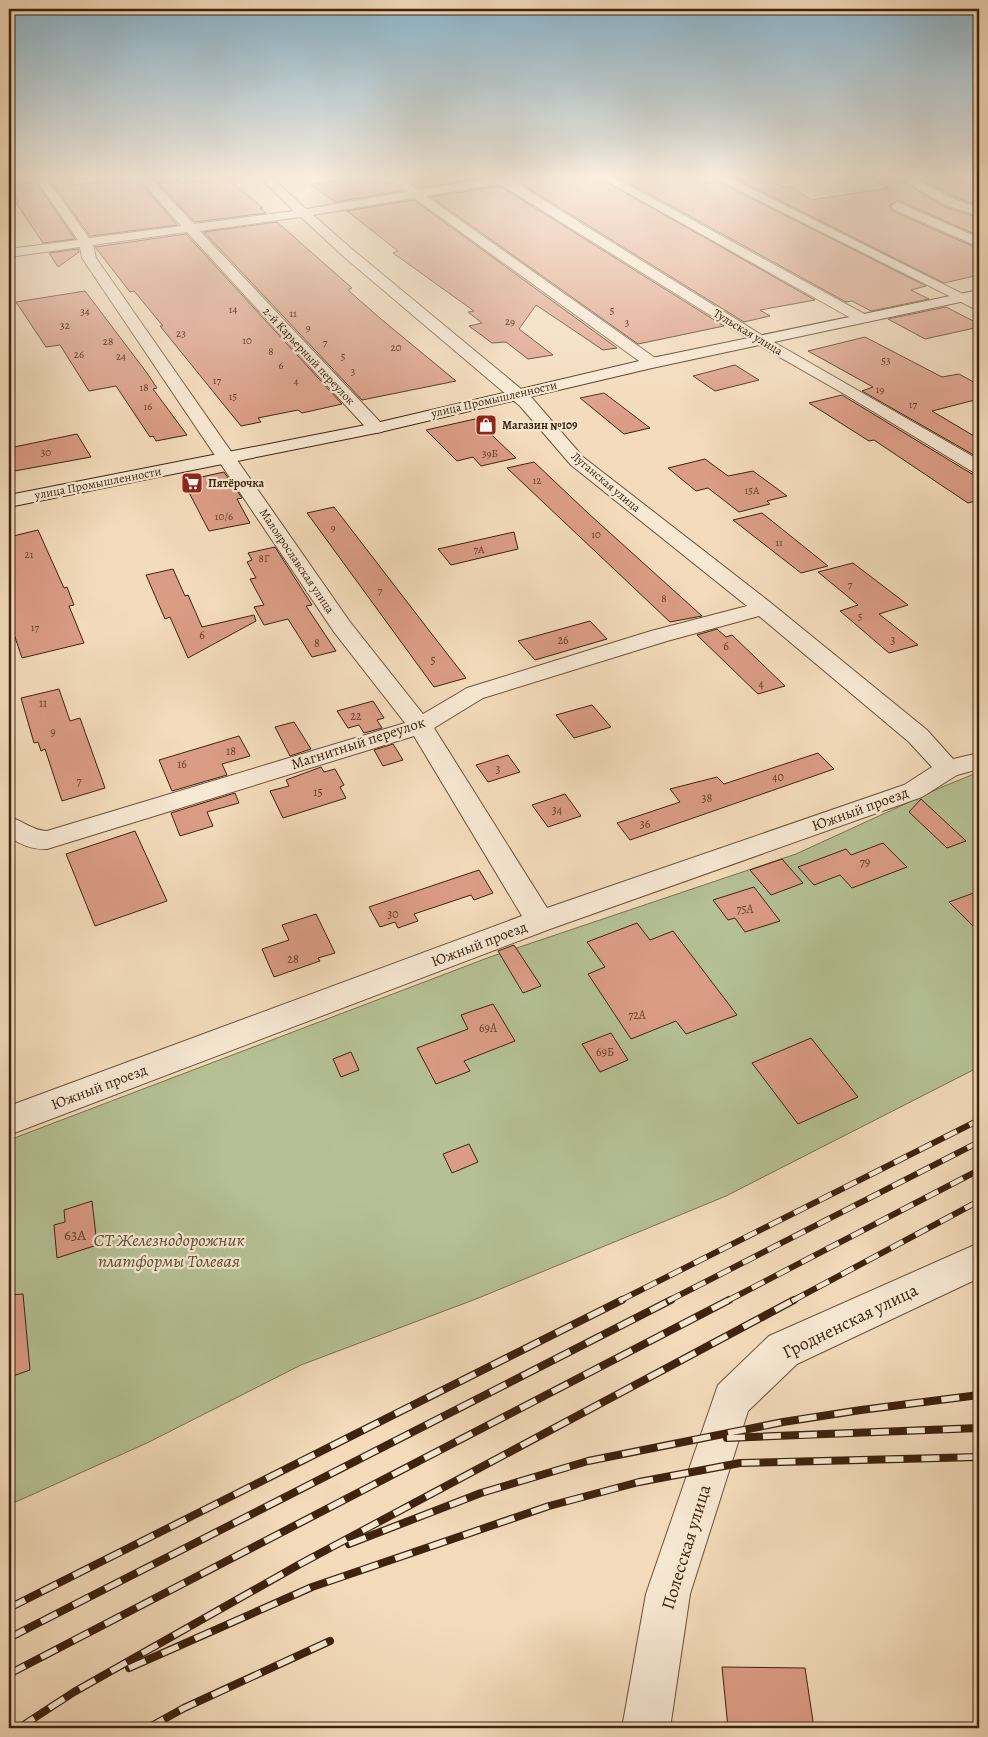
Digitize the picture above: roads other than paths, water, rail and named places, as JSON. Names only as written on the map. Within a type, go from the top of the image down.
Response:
[{"type":"street","name":"Малоярославская улица","points":[[89,256],[342,627],[420,726],[540,921]]},
{"type":"street","name":"2-й Карьерный переулок","points":[[215,256],[376,428]]},
{"type":"street","name":"Луганская улица","points":[[354,256],[516,394],[542,419],[550,431],[577,461],[763,608],[918,736],[948,769]]},
{"type":"street","points":[[502,256],[652,363]]},
{"type":"street","name":"Тульская улица","points":[[624,256],[760,340],[852,392],[979,468]]},
{"type":"street","points":[[750,256],[863,318]]},
{"type":"street","points":[[877,256],[979,307]]},
{"type":"street","name":"улица Промышленности","points":[[9,501],[376,428],[652,363],[979,294]]},
{"type":"street","name":"Магнитный переулок","points":[[9,826],[30,839],[47,840],[420,726],[475,693],[659,636],[763,608]]},
{"type":"street","name":"Южный проезд","points":[[9,1121],[540,921],[913,791],[948,769],[979,761]]},
{"type":"street","name":"Гродненская улица","points":[[732,1399],[783,1350],[979,1260]]},
{"type":"street","name":"Полесская улица","points":[[646,1728],[668,1594],[732,1399]]},
{"type":"railway","points":[[619,1301],[979,1120]]},
{"type":"railway","points":[[668,1301],[979,1142]]},
{"type":"railway","points":[[727,1301],[979,1170]]},
{"type":"railway","points":[[792,1301],[979,1201]]},
{"type":"railway","points":[[9,1608],[622,1300]]},
{"type":"railway","points":[[9,1638],[671,1300]]},
{"type":"railway","points":[[9,1674],[729,1300]]},
{"type":"railway","points":[[19,1728],[74,1692],[300,1564],[794,1300]]},
{"type":"railway","points":[[349,1544],[481,1493],[588,1461],[783,1422],[979,1395]]},
{"type":"railway","points":[[727,1438],[979,1428]]},
{"type":"railway","points":[[129,1668],[312,1587],[549,1506],[639,1482],[740,1463],[979,1457]]},
{"type":"railway","points":[[148,1728],[184,1708],[330,1641]]},
{"type":"place","name":"Магазин №109","points":[[486,425]]},
{"type":"place","name":"Пятёрочка","points":[[192,483]]},
{"type":"park label","name":"СТ Железнодорожник платформы Толевая","points":[[169,1250]]}]
